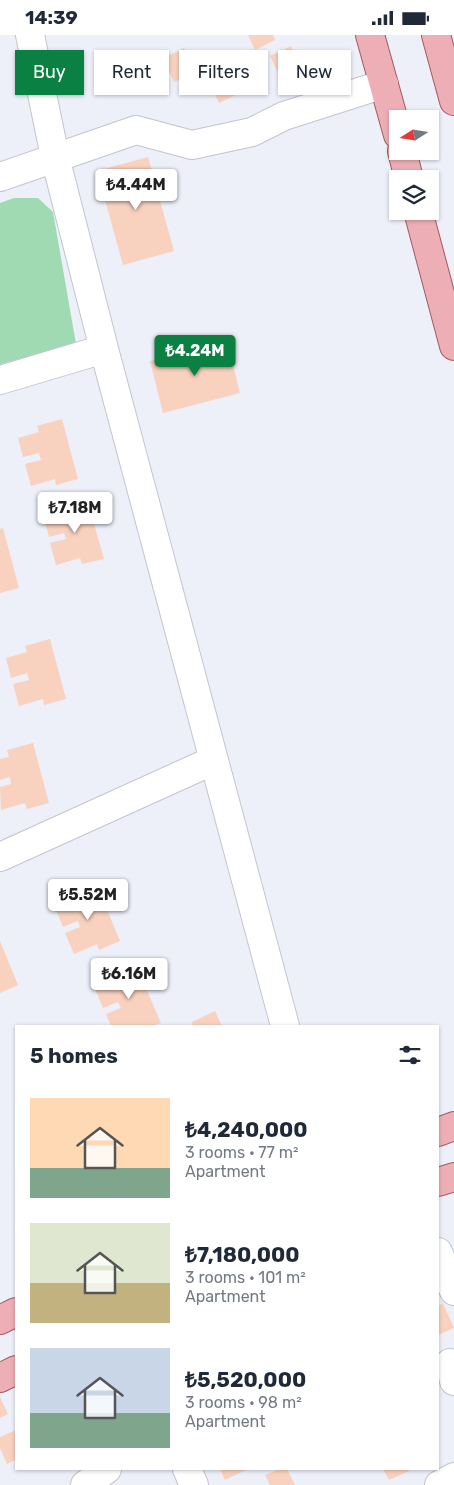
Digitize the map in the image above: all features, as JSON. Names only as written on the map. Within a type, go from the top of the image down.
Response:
[{"type":"main road","points":[[370,35],[391,110]]},
{"type":"main road","points":[[436,35],[454,101]]},
{"type":"main road","points":[[420,220],[454,347]]},
{"type":"main road","points":[[439,1131],[454,1126]]},
{"type":"main road","points":[[439,1181],[454,1177]]},
{"type":"main road","points":[[0,1378],[15,1370]]},
{"type":"street","points":[[30,35],[55,157],[104,349],[212,761],[285,1025]]},
{"type":"street","points":[[0,177],[136,130],[192,145],[252,132],[284,116],[384,84]]},
{"type":"street","points":[[0,380],[104,349]]},
{"type":"street","points":[[0,857],[212,761]]},
{"type":"street","points":[[439,1254],[454,1291]]},
{"type":"street","points":[[85,1485],[106,1470]]},
{"type":"street","points":[[187,1470],[194,1485]]},
{"type":"street","points":[[439,1485],[454,1477]]},
{"type":"green space","points":[[14,198],[38,198],[53,212],[76,344],[0,364],[0,203]]},
{"type":"building","points":[[248,35],[273,35],[275,40],[255,50]]},
{"type":"building","points":[[291,46],[293,50],[283,50]]},
{"type":"building","points":[[179,50],[179,80],[174,82],[169,71],[169,55]]},
{"type":"building","points":[[278,52],[278,73],[270,56]]},
{"type":"building","points":[[215,95],[236,95],[219,103]]},
{"type":"building","points":[[148,157],[174,251],[123,265],[97,171]]},
{"type":"building","points":[[227,341],[240,393],[163,413],[150,361]]},
{"type":"building","points":[[62,419],[78,479],[56,485],[55,479],[31,486],[25,464],[41,460],[39,453],[23,457],[18,438],[39,432],[37,426]]},
{"type":"building","points":[[87,499],[104,559],[82,564],[80,558],[56,565],[50,543],[66,539],[64,533],[49,537],[44,517],[64,512],[62,505]]},
{"type":"building","points":[[3,528],[19,588],[0,593],[0,529]]},
{"type":"building","points":[[50,639],[66,699],[44,705],[43,699],[19,706],[13,684],[29,680],[27,673],[11,678],[6,658],[27,652],[25,646]]},
{"type":"building","points":[[33,743],[49,803],[27,809],[25,803],[1,810],[0,787],[11,784],[10,777],[0,780],[0,759],[9,757],[7,750]]},
{"type":"building","points":[[96,883],[120,941],[99,950],[97,944],[74,954],[65,933],[80,927],[78,921],[63,927],[55,908],[75,900],[72,894]]},
{"type":"building","points":[[0,941],[18,985],[0,993]]},
{"type":"building","points":[[136,965],[161,1023],[155,1025],[111,1025],[106,1014],[121,1008],[118,1002],[103,1008],[95,989],[115,981],[112,975]]},
{"type":"building","points":[[215,1011],[222,1025],[193,1025],[192,1022]]},
{"type":"building","points":[[443,1303],[454,1328],[439,1335],[439,1305]]},
{"type":"building","points":[[0,1397],[8,1414],[0,1418]]},
{"type":"building","points":[[15,1430],[15,1460],[7,1464],[0,1448],[0,1437]]},
{"type":"building","points":[[220,1470],[246,1470],[225,1480]]},
{"type":"building","points":[[277,1470],[288,1470],[295,1485],[270,1485],[265,1475]]},
{"type":"building","points":[[384,1470],[409,1470],[409,1471],[389,1480]]}]
